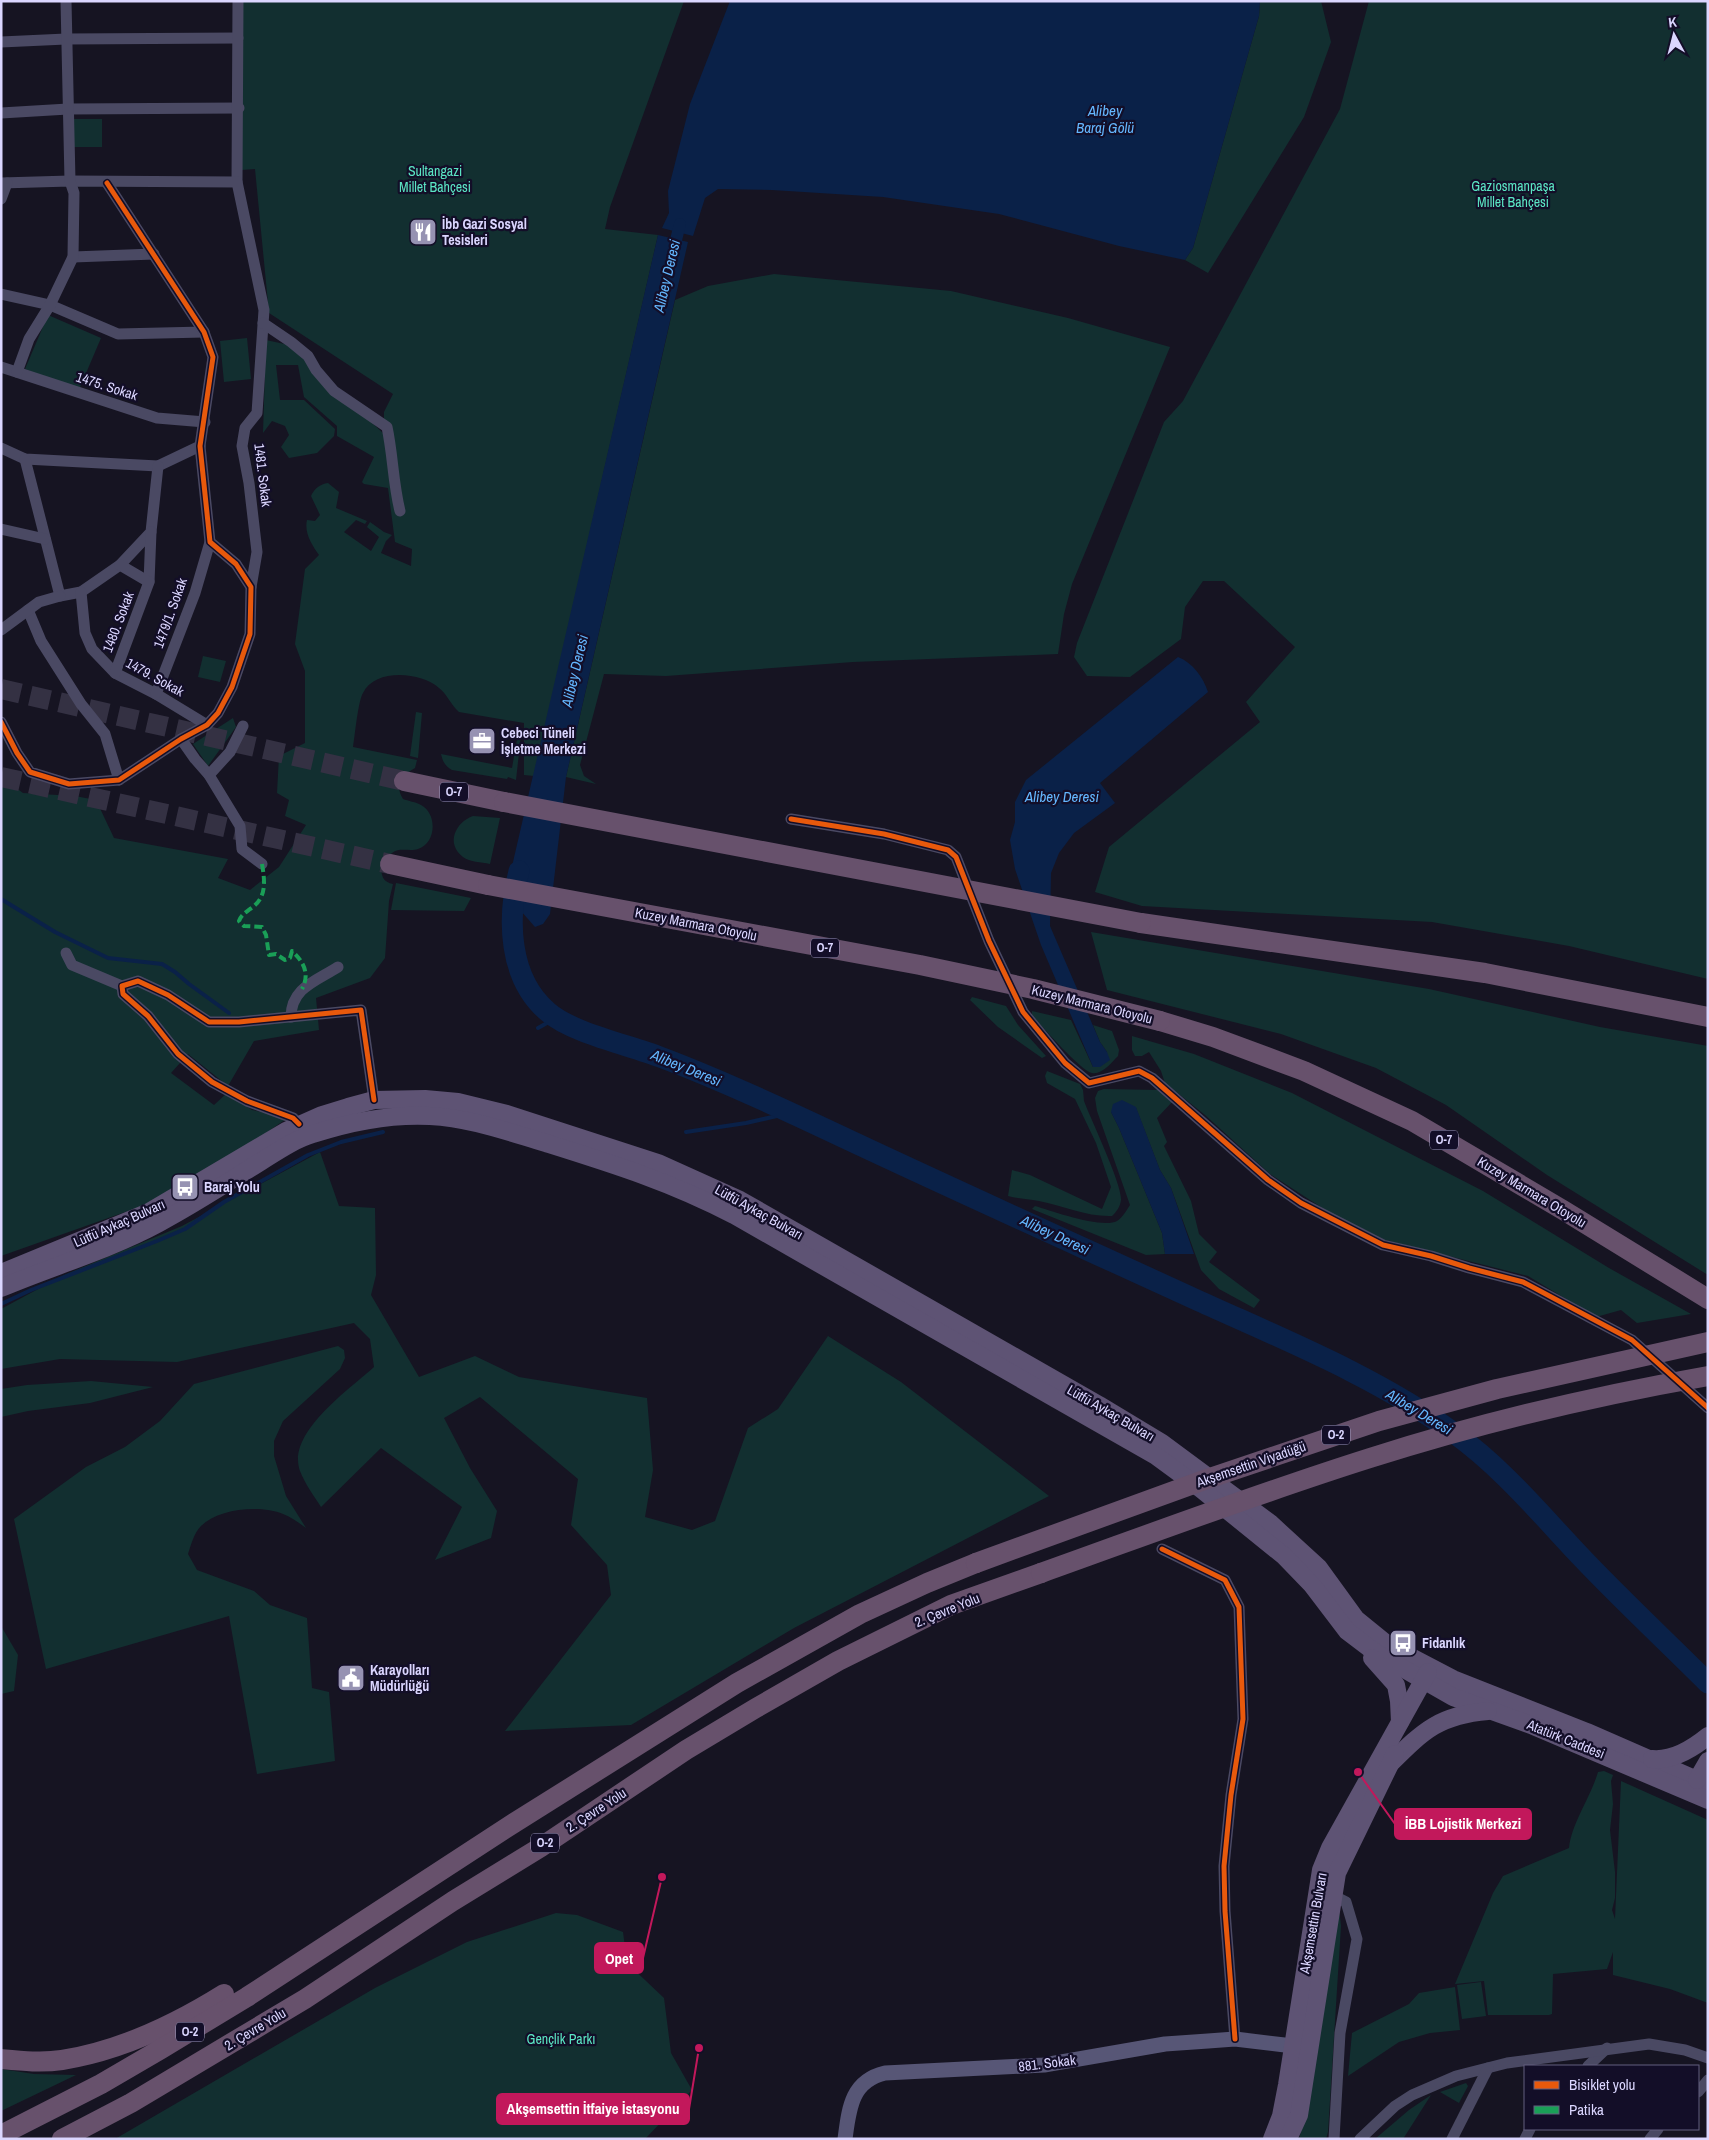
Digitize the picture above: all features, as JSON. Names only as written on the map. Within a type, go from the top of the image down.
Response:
[{"type":"highway","name":"O-7","points":[[404,781],[504,802],[1141,923],[1484,973],[1708,1016]]},
{"type":"highway","name":"Kuzey Marmara Otoyolu","points":[[390,864],[488,885],[920,965],[1033,989],[1160,1021],[1213,1037],[1304,1071],[1412,1121],[1563,1210],[1708,1299]]},
{"type":"highway","name":"Akşemsettin Viyadüğü","points":[[371,1916],[609,1762],[760,1669],[860,1614],[927,1582],[1207,1479],[1379,1421],[1506,1386],[1708,1342]]},
{"type":"highway","name":"2. Çevre Yolu","points":[[62,2139],[131,2103],[305,1999],[453,1901],[541,1847],[686,1750],[847,1657],[942,1610],[1275,1489],[1370,1458],[1508,1420],[1664,1384],[1708,1376]]},
{"type":"highway","points":[[1,2059],[35,2062],[62,2060],[91,2054],[130,2042],[202,2008],[309,1942],[346,1923],[371,1916]]},
{"type":"highway","name":"O-2","points":[[1,2135],[101,2084],[161,2049],[371,1916]]},
{"type":"main road","name":"Lütfü Aykaç Bulvarı","points":[[1,1273],[149,1212],[299,1124],[348,1107],[374,1100],[425,1099],[450,1101],[507,1114],[658,1163],[740,1200],[1099,1404],[1162,1443],[1244,1502],[1319,1568],[1356,1619],[1370,1632],[1431,1677]]},
{"type":"main road","points":[[374,1100],[377,1118]]},
{"type":"main road","name":"Lütfü Aykaç Bulvarı","points":[[1,1288],[124,1240],[158,1224],[282,1149],[311,1135],[341,1125],[377,1118],[430,1116],[463,1120],[502,1130],[650,1176],[696,1195],[1156,1456],[1201,1488],[1284,1556],[1312,1585],[1346,1631],[1361,1644],[1431,1677]]},
{"type":"main road","points":[[1361,1644],[1396,1685],[1400,1722]]},
{"type":"main road","points":[[1391,1763],[1431,1677]]},
{"type":"main road","name":"Atatürk Caddesi","points":[[1431,1677],[1454,1697],[1694,1783],[1708,1800]]},
{"type":"main road","name":"Atatürk Caddesi","points":[[1431,1677],[1646,1766]]},
{"type":"main road","name":"Akşemsettin Bulvarı","points":[[1288,2139],[1299,2115],[1301,2047],[1325,1894],[1321,1870],[1330,1848],[1400,1722],[1431,1677]]},
{"type":"main road","points":[[1391,1763],[1426,1729],[1463,1714],[1494,1710]]},
{"type":"main road","points":[[1646,1766],[1678,1755],[1708,1737]]},
{"type":"main road","points":[[1694,1783],[1708,1737]]},
{"type":"main road","points":[[1694,1783],[1708,1761]]},
{"type":"main road","name":"Akşemsettin Bulvarı","points":[[1325,1894],[1391,1763]]},
{"type":"main road","name":"Akşemsettin Bulvarı","points":[[1272,2139],[1281,2116],[1301,2047]]},
{"type":"street","points":[[17,372],[29,339],[50,305],[73,257],[74,192],[70,181],[66,1]]},
{"type":"street","name":"1481. Sokak","points":[[207,725],[218,713],[232,687],[250,634],[251,587],[257,552],[249,483],[242,446],[245,428],[256,413],[264,310],[237,182],[239,108],[238,1]]},
{"type":"street","points":[[1,42],[66,39],[238,38]]},
{"type":"street","points":[[1,113],[68,109],[239,108]]},
{"type":"street","points":[[1,199],[4,183],[70,181],[237,182]]},
{"type":"street","points":[[108,182],[204,332],[213,357],[200,446],[210,542],[236,564],[251,587]]},
{"type":"street","points":[[73,257],[154,254]]},
{"type":"street","points":[[1,294],[50,305],[118,334],[204,332]]},
{"type":"street","points":[[263,322],[292,342],[308,356],[316,370],[334,391],[387,426],[394,486],[400,511]]},
{"type":"street","name":"1475. Sokak","points":[[1,367],[157,418],[205,422]]},
{"type":"street","points":[[1,448],[25,459],[158,466],[200,446]]},
{"type":"street","points":[[25,459],[60,596]]},
{"type":"street","name":"1480. Sokak","points":[[115,673],[150,582],[151,532],[158,466]]},
{"type":"street","points":[[1,530],[45,539]]},
{"type":"street","points":[[1,630],[39,602],[81,592],[120,565],[151,532]]},
{"type":"street","name":"1479/1. Sokak","points":[[156,694],[195,593],[210,542]]},
{"type":"street","name":"1480. Sokak","points":[[120,565],[150,582]]},
{"type":"street","name":"1479. Sokak","points":[[81,592],[85,632],[92,649],[115,673],[156,694],[207,725]]},
{"type":"street","points":[[28,610],[41,641],[81,704],[106,734],[119,780]]},
{"type":"street","points":[[1,722],[17,753],[30,772],[69,784],[119,780],[181,739],[207,725]]},
{"type":"street","points":[[209,775],[230,752],[243,726]]},
{"type":"street","points":[[181,739],[209,775],[240,826],[242,849],[262,864]]},
{"type":"street","points":[[791,819],[884,834],[948,850],[956,857],[989,941],[1022,1012],[1065,1063],[1089,1082],[1139,1071],[1152,1078],[1268,1180],[1301,1204],[1383,1245],[1431,1256],[1523,1282],[1632,1340],[1708,1408]]},
{"type":"street","points":[[66,953],[72,965],[122,986],[138,981],[168,995],[209,1022],[239,1022],[361,1010],[374,1100]]},
{"type":"street","points":[[291,1017],[291,1005],[302,989],[338,967]]},
{"type":"street","points":[[122,986],[123,994],[148,1016],[178,1054],[212,1082],[247,1101],[294,1118],[299,1124]]},
{"type":"street","points":[[1162,1549],[1225,1580],[1239,1606],[1243,1719],[1231,1795],[1224,1866],[1225,1911],[1235,2040]]},
{"type":"street","points":[[1325,1894],[1346,1902],[1357,1939],[1340,2033],[1334,2139]]},
{"type":"street","name":"881. Sokak","points":[[845,2139],[849,2107],[860,2085],[871,2076],[885,2073],[1044,2065],[1165,2044],[1235,2040],[1301,2047]]},
{"type":"street","points":[[1360,2139],[1396,2106],[1412,2095],[1456,2076],[1488,2068],[1526,2060],[1649,2044],[1685,2050],[1708,2058]]},
{"type":"street","points":[[1589,2065],[1607,2048]]},
{"type":"street","points":[[1452,2139],[1488,2068]]},
{"type":"street","points":[[1699,2091],[1708,2080]]},
{"type":"green space","name":"Sultangazi Millet Bahçesi","points":[[243,1],[684,1],[610,207],[605,229],[658,235],[534,776],[524,775],[524,723],[459,712],[442,690],[431,683],[410,676],[388,676],[377,679],[369,685],[361,697],[353,747],[417,760],[415,768],[403,777],[399,785],[400,794],[403,799],[419,804],[426,809],[430,814],[433,828],[429,841],[424,846],[415,850],[395,851],[389,856],[381,869],[384,879],[393,884],[389,901],[385,958],[370,978],[316,998],[319,1030],[254,1041],[228,1086],[188,1054],[171,1073],[214,1105],[227,1093],[252,1110],[285,1117],[286,1119],[252,1143],[145,1205],[1,1256],[1,772],[4,779],[23,793],[75,796],[96,800],[114,838],[228,859],[218,878],[250,890],[279,867],[306,825],[285,816],[289,800],[277,793],[279,756],[305,743],[305,671],[295,644],[305,569],[319,555],[311,543],[306,525],[307,520],[315,521],[320,515],[311,496],[314,491],[328,483],[339,492],[336,508],[367,521],[365,524],[356,520],[344,532],[371,551],[379,537],[367,527],[370,522],[392,535],[386,541],[381,553],[411,566],[412,549],[395,542],[388,488],[362,482],[374,457],[337,436],[337,426],[304,397],[298,365],[276,365],[280,400],[304,400],[335,429],[334,436],[317,453],[289,458],[281,447],[289,435],[285,426],[272,421],[263,433],[266,340],[289,345],[384,434],[384,412],[393,394],[269,313],[255,169],[241,170]]},
{"type":"green space","points":[[1260,1],[1321,1],[1331,42],[1304,117],[1208,273],[1185,260],[1193,248],[1259,16]]},
{"type":"green space","name":"Gaziosmanpaşa Millet Bahçesi","points":[[1369,1],[1708,1],[1708,979],[1569,946],[1432,922],[1142,906],[1095,892],[1109,847],[1260,722],[1246,702],[1295,647],[1224,581],[1203,581],[1185,607],[1181,639],[1130,677],[1087,676],[1074,657],[1077,643],[1164,422],[1183,401],[1340,109]]},
{"type":"green space","points":[[72,119],[102,119],[102,147],[72,147]]},
{"type":"green space","points":[[774,274],[951,291],[1068,318],[1170,347],[1072,584],[1064,614],[1058,654],[853,662],[666,676],[604,674],[580,765],[584,776],[596,784],[566,777],[675,300],[708,286]]},
{"type":"green space","points":[[48,315],[101,338],[78,392],[25,369]]},
{"type":"green space","points":[[247,338],[251,379],[224,382],[220,341]]},
{"type":"green space","points":[[203,656],[226,661],[220,682],[198,677]]},
{"type":"green space","points":[[416,712],[422,713],[418,758],[410,756]]},
{"type":"green space","points":[[233,718],[236,727],[208,766],[193,744]]},
{"type":"green space","points":[[519,728],[521,735],[516,780],[508,777],[507,779],[452,770],[444,762],[441,754],[512,768]]},
{"type":"green space","points":[[473,816],[500,818],[490,864],[466,859],[455,846],[454,839],[458,828]]},
{"type":"green space","points":[[396,883],[471,898],[464,911],[391,910]]},
{"type":"green space","points":[[1091,932],[1429,989],[1600,1027],[1708,1046],[1708,1275],[1547,1175],[1446,1105],[1376,1068],[1281,1034],[1107,990]]},
{"type":"green space","points":[[972,997],[1006,1006],[1018,1025],[1046,1056],[1042,1058],[998,1027],[970,1000]]},
{"type":"green space","points":[[1032,1011],[1071,1020],[1093,1067],[1107,1052],[1100,1042],[1093,1025],[1112,1031],[1119,1050],[1118,1056],[1106,1068],[1092,1073],[1071,1057],[1032,1016]]},
{"type":"green space","points":[[1132,1036],[1194,1054],[1292,1093],[1483,1191],[1609,1268],[1691,1314],[1637,1323],[1621,1310],[1596,1317],[1528,1276],[1385,1240],[1327,1211],[1270,1174],[1205,1115],[1165,1083],[1161,1071],[1149,1052],[1142,1056],[1135,1056],[1132,1050]]},
{"type":"green space","points":[[1047,1071],[1080,1084],[1083,1090],[1084,1101],[1112,1167],[1120,1192],[1120,1205],[1112,1216],[1094,1215],[1039,1201],[1008,1196],[1012,1170],[1030,1175],[1102,1209],[1111,1187],[1096,1143],[1075,1099],[1047,1083],[1045,1076]]},
{"type":"green space","points":[[1104,1089],[1158,1090],[1173,1101],[1157,1118],[1167,1142],[1164,1146],[1191,1201],[1199,1234],[1217,1252],[1209,1262],[1260,1300],[1254,1308],[1219,1289],[1201,1270],[1171,1188],[1160,1170],[1136,1108],[1111,1112],[1162,1233],[1165,1254],[1146,1255],[1032,1209],[1035,1206],[1089,1221],[1110,1223],[1117,1221],[1130,1205],[1097,1111],[1095,1098],[1098,1091]]},
{"type":"green space","points":[[320,1152],[339,1206],[375,1208],[376,1275],[371,1295],[419,1377],[475,1356],[519,1377],[647,1398],[653,1470],[645,1517],[692,1530],[715,1521],[748,1428],[778,1409],[828,1336],[901,1382],[1049,1496],[794,1628],[631,1725],[505,1731],[611,1595],[607,1565],[571,1525],[578,1479],[480,1397],[444,1418],[470,1468],[497,1511],[491,1538],[435,1560],[462,1507],[381,1448],[321,1507],[300,1471],[298,1457],[302,1442],[311,1427],[336,1400],[374,1367],[370,1339],[354,1323],[177,1362],[60,1359],[1,1369],[1,1309],[64,1275],[182,1226]]},
{"type":"green space","points":[[338,1346],[344,1350],[345,1358],[340,1369],[283,1421],[274,1441],[274,1456],[286,1496],[306,1528],[289,1517],[274,1511],[252,1509],[229,1512],[218,1515],[201,1526],[188,1554],[197,1570],[254,1591],[270,1605],[307,1618],[312,1688],[329,1692],[335,1761],[257,1774],[229,1616],[46,1669],[14,1519],[86,1467],[125,1447],[160,1421],[194,1384]]},
{"type":"green space","points":[[91,1381],[153,1387],[90,1403],[28,1411],[1,1417],[1,1389],[27,1385]]},
{"type":"green space","points":[[1,1626],[18,1655],[14,1691],[1,1694]]},
{"type":"green space","points":[[1604,1771],[1613,1775],[1611,1781],[1613,1804],[1610,1830],[1615,1872],[1615,1898],[1612,1910],[1615,1919],[1621,1781],[1708,1820],[1708,2003],[1670,1989],[1613,1975],[1613,1952],[1607,1969],[1553,1974],[1552,2014],[1488,2015],[1484,1981],[1455,1984],[1493,1893],[1503,1876],[1569,1848],[1577,1820],[1591,1792],[1598,1772]]},
{"type":"green space","points":[[1339,1908],[1341,1926],[1328,2132],[1326,2139],[1299,2139],[1306,2113]]},
{"type":"green space","name":"Gençlik Parkı","points":[[556,1913],[577,1915],[623,1932],[627,1963],[664,1998],[671,2053],[692,2090],[645,2139],[115,2139],[375,1988],[467,1942]]},
{"type":"green space","points":[[1481,1982],[1486,2016],[1462,2019],[1457,1985]]},
{"type":"green space","points":[[1455,1987],[1460,2030],[1430,2033],[1399,2042],[1348,2076],[1352,2033],[1409,2004],[1419,1993]]},
{"type":"green space","points":[[1,2069],[34,2074],[76,2075],[1,2111]]},
{"type":"green space","points":[[1466,2083],[1468,2086],[1459,2103],[1440,2092]]},
{"type":"green space","points":[[1431,2095],[1403,2139],[1375,2139],[1409,2110]]},
{"type":"water","name":"Alibey Baraj Gölü","points":[[730,1],[1260,1],[1259,16],[1193,248],[1185,260],[1119,246],[999,214],[883,197],[772,190],[718,189],[705,198],[693,236],[662,228],[669,213],[668,191],[690,104]]},
{"type":"water","points":[[658,235],[688,242],[566,777],[550,914],[543,924],[535,927],[521,911],[512,873],[513,862]]},
{"type":"water","name":"Alibey Deresi","points":[[1178,657],[1197,671],[1208,692],[1100,783],[1115,803],[1074,833],[1059,853],[1051,873],[1050,926],[1100,1042],[1110,1060],[1100,1067],[1093,1067],[1041,945],[1015,869],[1010,840],[1015,822],[1015,802],[1026,780]]},
{"type":"water","points":[[1122,1100],[1136,1107],[1160,1170],[1171,1188],[1194,1254],[1165,1254],[1162,1233],[1111,1112],[1113,1104]]},
{"type":"waterway","name":"Alibey Deresi","points":[[672,256],[680,224]]},
{"type":"waterway","name":"Alibey Deresi","points":[[519,871],[515,889],[512,927],[518,965],[525,982],[535,998],[548,1012],[558,1019],[586,1032],[660,1057],[748,1093],[1297,1345],[1394,1394],[1454,1433],[1490,1462],[1599,1576],[1708,1683]]},
{"type":"waterway","points":[[1,899],[55,932],[108,958],[162,964],[229,1013]]},
{"type":"waterway","points":[[538,1028],[556,1018]]},
{"type":"waterway","points":[[686,1132],[746,1123],[790,1113]]},
{"type":"waterway","points":[[1,1304],[31,1290],[185,1229],[224,1202],[308,1155],[341,1142],[383,1132]]},
{"type":"tunnel","points":[[1,689],[404,781]]},
{"type":"tunnel","points":[[1,777],[390,864]]},
{"type":"marked path","points":[[262,864],[264,877],[262,895],[256,905],[243,914],[239,921],[244,926],[262,927],[266,935],[269,955],[276,954],[285,960],[290,958],[292,951],[296,955],[303,964],[306,973],[302,989]]},
{"type":"cycle path","points":[[1,722],[17,753],[30,772],[69,784],[119,780],[181,739],[207,725],[218,713],[232,687],[250,634],[251,587],[236,564],[210,542],[200,446],[213,357],[204,332],[107,183]]},
{"type":"cycle path","points":[[791,819],[884,834],[948,850],[956,857],[989,941],[1023,1012],[1065,1063],[1089,1083],[1139,1071],[1152,1078],[1268,1180],[1301,1203],[1383,1245],[1431,1256],[1523,1282],[1632,1340],[1708,1408]]},
{"type":"cycle path","points":[[299,1124],[293,1118],[247,1101],[212,1082],[178,1054],[148,1016],[123,994],[122,986],[138,981],[168,995],[209,1022],[239,1022],[361,1010],[374,1100]]},
{"type":"cycle path","points":[[1162,1549],[1225,1580],[1239,1607],[1243,1719],[1231,1795],[1224,1866],[1225,1911],[1235,2039]]},
{"type":"place","name":"İbb Gazi Sosyal Tesisleri","points":[[423,232]]},
{"type":"place","name":"Cebeci Tüneli İşletme Merkezi","points":[[482,741]]},
{"type":"place","name":"Baraj Yolu","points":[[185,1187]]},
{"type":"place","name":"Fidanlık","points":[[1403,1643]]},
{"type":"place","name":"Karayolları Müdürlüğü","points":[[351,1678]]},
{"type":"place","name":"İBB Lojistik Merkezi","points":[[1358,1772]]},
{"type":"place","name":"Opet","points":[[662,1877]]},
{"type":"place","name":"Akşemsettin İtfaiye İstasyonu","points":[[699,2048]]}]
